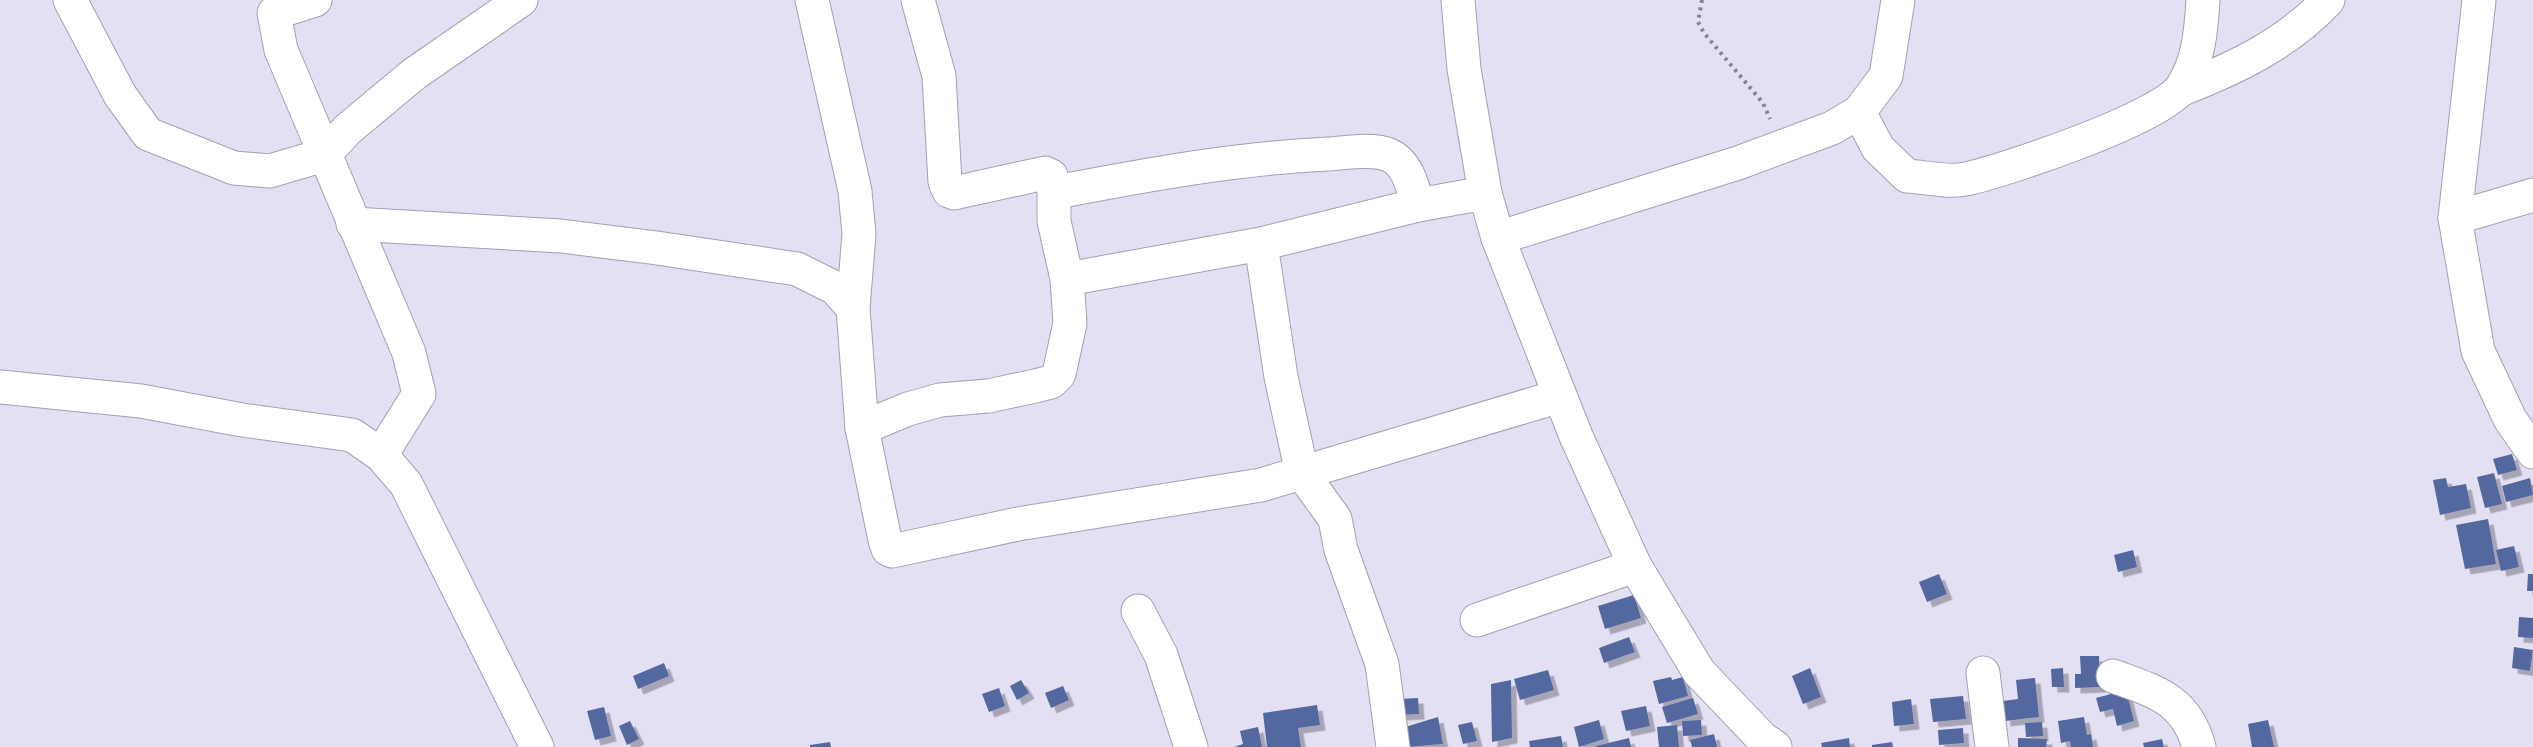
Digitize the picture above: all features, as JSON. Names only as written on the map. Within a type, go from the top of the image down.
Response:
[{"type":"street","points":[[70,0],[120,95],[148,134],[234,168],[270,171],[324,155],[348,129],[414,74],[521,0]]},
{"type":"street","points":[[315,0],[274,7],[280,50],[409,353],[419,393],[381,455]]},
{"type":"street","points":[[812,0],[855,191],[859,234],[853,308],[862,428],[888,549],[892,551],[1018,524],[1261,485],[1560,396]]},
{"type":"street","points":[[862,428],[908,409],[940,400],[988,396],[1051,382],[1059,374],[1070,323],[1067,279],[1054,221],[1054,189],[1051,176],[1045,173],[954,193],[949,191],[945,182],[939,76],[918,0]]},
{"type":"street","points":[[1458,0],[1464,69],[1485,193],[1498,238],[1560,396],[1635,566],[1699,672],[1762,738],[1775,747]]},
{"type":"street","points":[[1498,238],[1738,163],[1832,128],[1859,112],[1886,76],[1898,0]]},
{"type":"street","points":[[2182,89],[2200,46],[2203,0]]},
{"type":"street","points":[[1859,112],[1878,148],[1907,176],[1964,180],[2096,136],[2149,112],[2182,89],[2234,69],[2307,23],[2328,0]]},
{"type":"street","points":[[2479,0],[2455,218],[2478,351],[2510,418],[2533,452]]},
{"type":"street","points":[[1054,189],[1062,191],[1216,163],[1278,156],[1356,152],[1388,155],[1397,162],[1407,173],[1418,205]]},
{"type":"street","points":[[1067,279],[1261,244],[1418,205],[1485,193]]},
{"type":"street","points":[[2455,218],[2533,195]]},
{"type":"street","points":[[353,224],[561,236],[796,269],[835,288],[853,308]]},
{"type":"street","points":[[1261,244],[1281,377],[1302,473],[1335,519],[1341,550],[1382,664],[1392,747]]},
{"type":"street","points":[[0,387],[141,401],[242,420],[352,435],[381,455],[406,484],[537,747]]},
{"type":"street","points":[[1477,620],[1635,566]]},
{"type":"street","points":[[1138,611],[1161,655],[1191,747]]},
{"type":"street","points":[[1983,673],[1992,747]]},
{"type":"street","points":[[2113,676],[2158,692],[2182,709],[2194,730],[2199,747]]},
{"type":"path","points":[[1702,0],[1698,21],[1704,33],[1763,103],[1772,123]]},
{"type":"building","points":[[2512,454],[2517,470],[2498,475],[2493,459]]},
{"type":"building","points":[[2494,473],[2502,504],[2485,508],[2477,477]]},
{"type":"building","points":[[2446,478],[2448,487],[2466,484],[2471,508],[2440,515],[2433,480]]},
{"type":"building","points":[[2530,478],[2533,495],[2506,502],[2502,486]]},
{"type":"building","points":[[2488,519],[2496,564],[2465,569],[2456,525]]},
{"type":"building","points":[[2514,546],[2519,567],[2501,571],[2496,550]]},
{"type":"building","points":[[2133,550],[2137,567],[2118,572],[2114,555]]},
{"type":"building","points":[[1939,574],[1947,594],[1927,602],[1919,582]]},
{"type":"building","points":[[2528,574],[2533,574],[2533,591],[2527,591]]},
{"type":"building","points":[[1634,595],[1641,618],[1605,629],[1598,606]]},
{"type":"building","points":[[2519,617],[2533,618],[2533,638],[2518,637]]},
{"type":"building","points":[[1629,637],[1635,652],[1604,663],[1599,648]]},
{"type":"building","points":[[2514,647],[2533,650],[2530,671],[2512,668]]},
{"type":"building","points":[[2080,656],[2099,656],[2100,687],[2075,688],[2075,674],[2081,674]]},
{"type":"building","points":[[664,663],[669,676],[638,689],[633,676]]},
{"type":"building","points":[[1810,668],[1821,697],[1803,704],[1792,676]]},
{"type":"building","points":[[2063,668],[2064,687],[2052,687],[2051,669]]},
{"type":"building","points":[[1548,670],[1554,690],[1520,700],[1514,679]]},
{"type":"building","points":[[1671,677],[1672,680],[1683,677],[1688,696],[1659,704],[1653,681]]},
{"type":"building","points":[[2035,678],[2039,717],[2005,721],[2003,701],[2018,699],[2016,680]]},
{"type":"building","points":[[1021,680],[1029,693],[1017,700],[1010,686]]},
{"type":"building","points":[[1511,680],[1512,738],[1492,742],[1491,684]]},
{"type":"building","points":[[1063,686],[1069,700],[1051,708],[1045,693]]},
{"type":"building","points":[[999,688],[1005,706],[989,712],[982,694]]},
{"type":"building","points":[[2126,690],[2134,721],[2117,726],[2113,709],[2100,712],[2096,698]]},
{"type":"building","points":[[1963,696],[1966,719],[1933,722],[1930,699]]},
{"type":"building","points":[[1418,698],[1419,714],[1400,715],[1399,699]]},
{"type":"building","points":[[1693,698],[1698,714],[1667,723],[1662,707]]},
{"type":"building","points":[[1911,699],[1914,724],[1894,726],[1892,702]]},
{"type":"building","points":[[1317,705],[1320,725],[1298,728],[1301,747],[1267,747],[1263,713]]},
{"type":"building","points":[[1646,706],[1650,726],[1626,731],[1621,711]]},
{"type":"building","points":[[604,707],[611,736],[595,740],[587,711]]},
{"type":"building","points":[[1438,717],[1443,744],[1406,747],[1402,728]]},
{"type":"building","points":[[2084,717],[2087,735],[2091,734],[2093,747],[2071,747],[2070,741],[2061,743],[2058,721]]},
{"type":"building","points":[[1599,720],[1604,739],[1579,747],[1574,727]]},
{"type":"building","points":[[1701,720],[1702,735],[1683,736],[1682,721]]},
{"type":"building","points":[[2268,720],[2274,747],[2252,747],[2248,724]]},
{"type":"building","points":[[630,721],[639,739],[627,745],[619,726]]},
{"type":"building","points":[[1472,722],[1477,741],[1463,744],[1458,725]]},
{"type":"building","points":[[2042,722],[2043,736],[2026,737],[2025,723]]},
{"type":"building","points":[[1677,725],[1679,747],[1659,747],[1657,727]]},
{"type":"building","points":[[1258,727],[1262,747],[1234,747],[1243,744],[1240,731]]},
{"type":"building","points":[[1963,728],[1964,743],[1939,745],[1938,730]]},
{"type":"building","points":[[1714,734],[1717,747],[1692,747],[1690,740]]},
{"type":"building","points":[[1561,736],[1563,747],[1530,747],[1529,741]]},
{"type":"building","points":[[1629,738],[1631,747],[1596,747],[1596,746]]},
{"type":"building","points":[[1849,738],[1850,747],[1822,747],[1821,743]]},
{"type":"building","points":[[2018,738],[2047,739],[2046,747],[2018,747]]},
{"type":"building","points":[[2162,739],[2164,747],[2144,747],[2143,743]]},
{"type":"building","points":[[830,742],[831,747],[810,747],[810,745]]},
{"type":"building","points":[[1892,742],[1893,747],[1872,747],[1872,745]]}]
